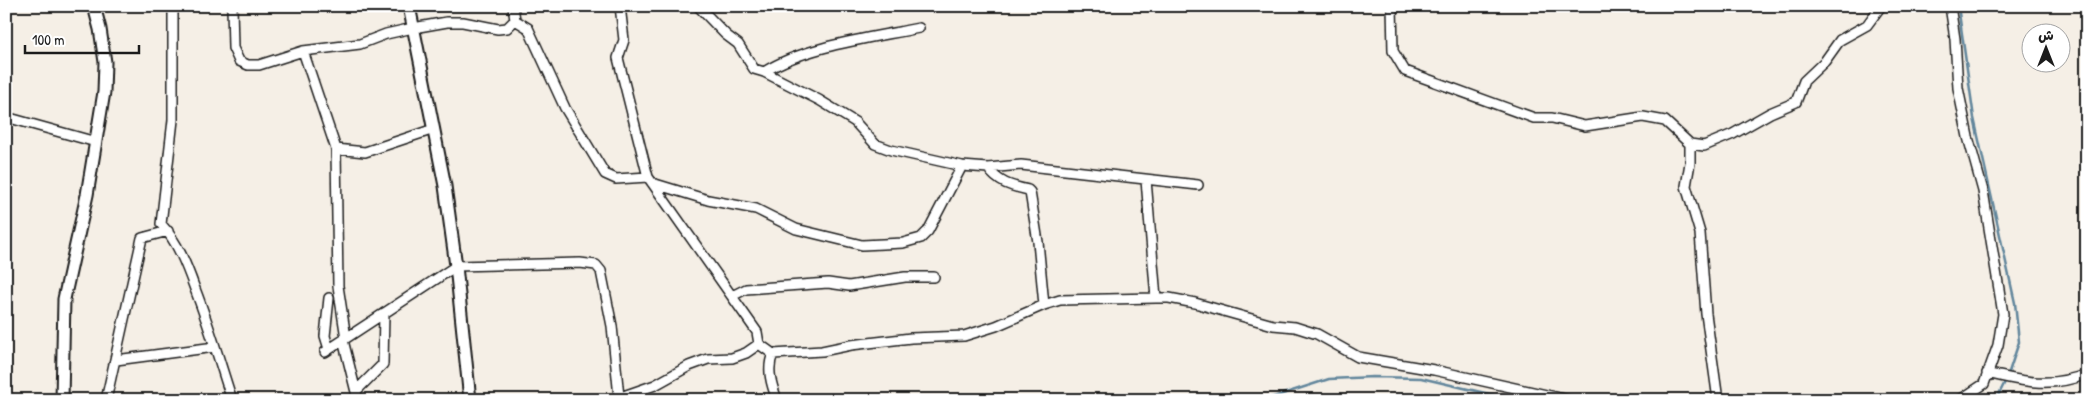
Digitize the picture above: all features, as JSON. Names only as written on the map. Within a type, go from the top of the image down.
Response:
[{"type":"street","points":[[62,400],[64,299],[87,195],[104,92],[105,62],[94,6]]},
{"type":"street","points":[[173,6],[173,120],[161,224],[168,231],[186,264],[232,400]]},
{"type":"street","points":[[232,6],[233,48],[239,61],[248,65],[259,64],[303,51],[360,44],[386,34],[447,22],[463,22],[498,29],[507,28],[515,20]]},
{"type":"street","points":[[409,6],[445,186],[456,266],[470,400]]},
{"type":"street","points":[[513,6],[515,20]]},
{"type":"street","points":[[620,6],[624,40],[618,58],[650,180],[664,203],[757,332],[759,344],[773,354],[822,351],[851,345],[911,338],[964,336],[996,326],[1044,304],[1060,300],[1169,298],[1195,303],[1273,325],[1295,327],[1317,334],[1358,357],[1434,370],[1569,400]]},
{"type":"street","points":[[698,6],[726,35],[738,44],[754,69],[764,72],[819,100],[855,122],[874,144],[891,150],[962,166],[988,168],[1021,165],[1198,186]]},
{"type":"street","points":[[1392,6],[1393,51],[1405,71],[1534,118],[1552,118],[1585,126],[1643,117],[1665,122],[1690,144],[1704,146],[1733,134],[1770,113],[1796,102],[1804,81],[1825,61],[1840,40],[1867,25],[1881,6]]},
{"type":"street","points":[[1950,6],[1955,40],[1958,88],[1968,137],[1983,191],[2003,314],[1998,345],[1984,384],[1960,400]]},
{"type":"street","points":[[515,20],[528,28],[565,108],[605,174],[616,179],[650,180],[708,200],[756,210],[796,229],[862,245],[884,245],[912,241],[924,235],[962,166]]},
{"type":"street","points":[[764,72],[780,62],[826,48],[919,28]]},
{"type":"street","points":[[303,51],[336,149],[338,286],[345,339],[357,396]]},
{"type":"street","points":[[6,117],[96,142]]},
{"type":"street","points":[[336,149],[365,152],[434,129]]},
{"type":"street","points":[[1690,144],[1690,163],[1686,186],[1700,233],[1706,314],[1718,400]]},
{"type":"street","points":[[988,168],[1004,184],[1030,192],[1038,242],[1044,304]]},
{"type":"street","points":[[1146,180],[1156,298]]},
{"type":"street","points":[[106,400],[142,238],[168,231]]},
{"type":"street","points":[[329,298],[325,336],[327,350],[456,266],[580,263],[596,265],[601,270],[612,326],[616,399],[655,384],[688,366],[708,359],[732,358],[746,354],[759,344]]},
{"type":"street","points":[[732,296],[746,289],[828,282],[849,286],[905,277],[934,277]]},
{"type":"street","points":[[357,396],[383,364],[384,313]]},
{"type":"street","points":[[116,360],[215,347]]},
{"type":"street","points":[[773,354],[770,361],[772,385],[777,400]]},
{"type":"street","points":[[1988,373],[2024,382],[2063,382],[2087,374]]},
{"type":"waterway","points":[[1958,6],[1974,118],[2015,303],[2019,342],[2008,375]]},
{"type":"waterway","points":[[1264,400],[1329,379],[1373,377],[1421,378],[1515,400]]},
{"type":"waterway","points":[[1996,400],[2006,380]]}]
